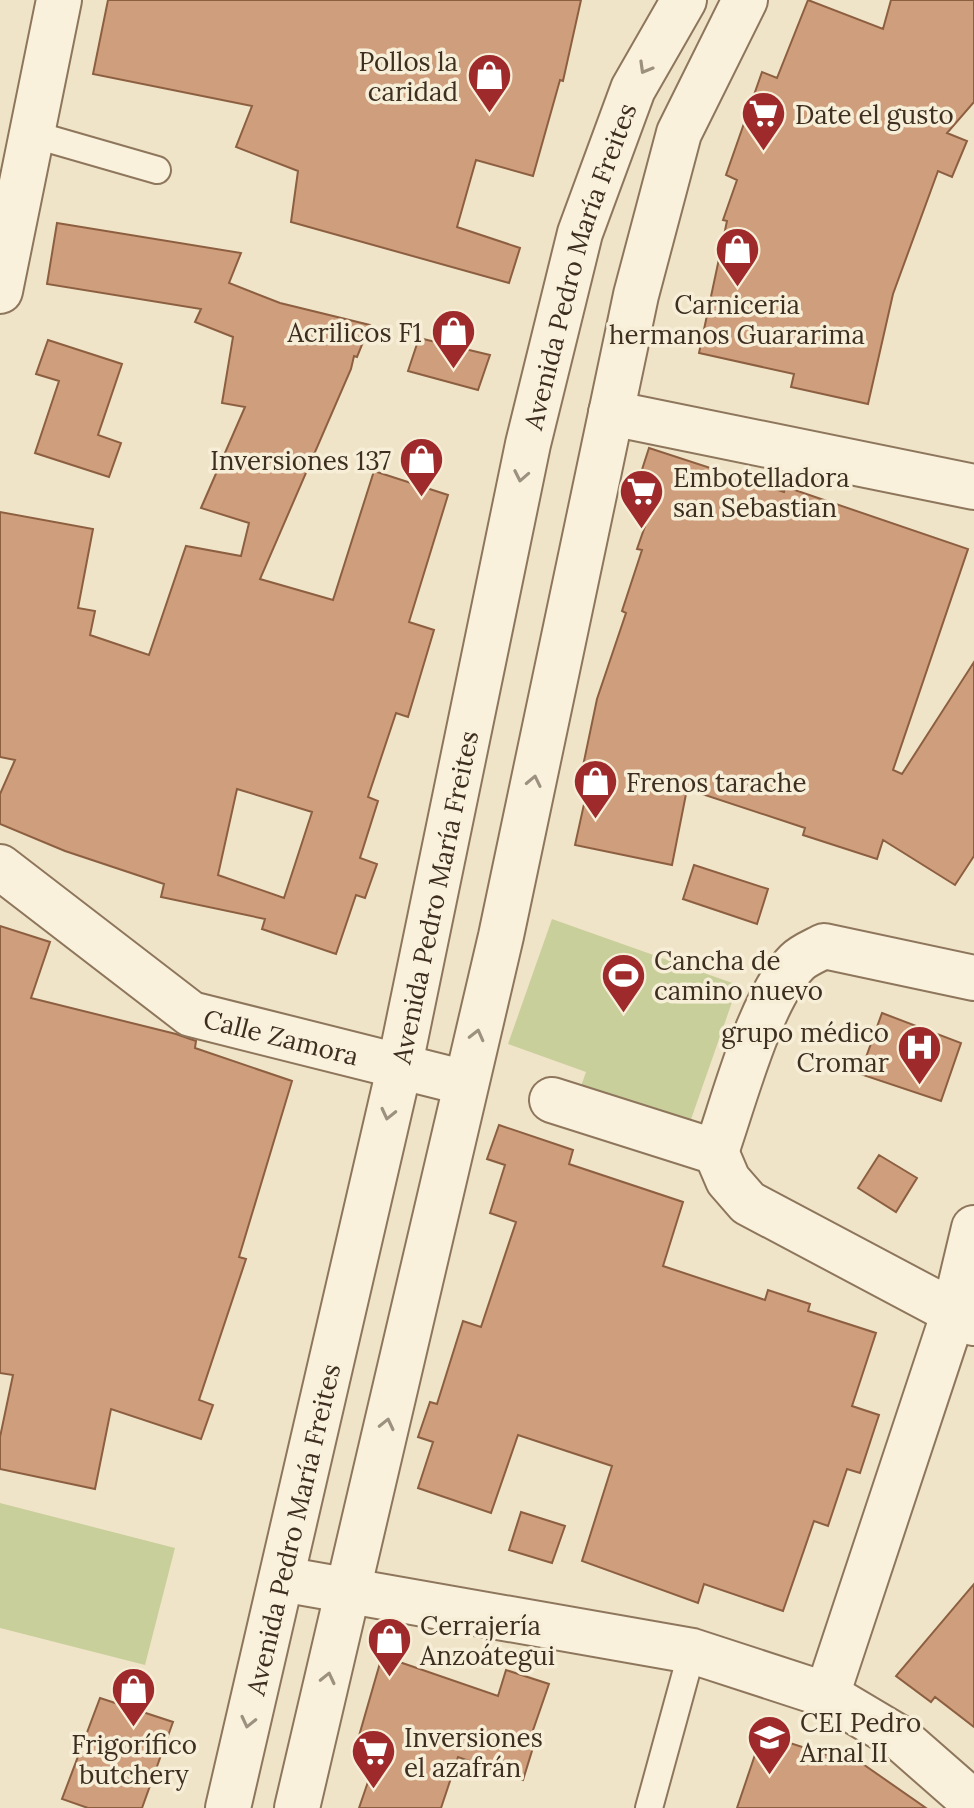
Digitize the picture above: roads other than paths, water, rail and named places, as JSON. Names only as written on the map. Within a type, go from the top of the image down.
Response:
[{"type":"street","points":[[0,291],[59,0]]},
{"type":"street","name":"Avenida Pedro María Freites","points":[[228,1808],[399,1069],[528,444],[580,233],[633,89],[684,0]]},
{"type":"street","points":[[297,1808],[501,936],[636,295],[679,133],[745,0]]},
{"type":"street","points":[[611,413],[971,474]]},
{"type":"street","name":"Calle Zamora","points":[[0,867],[191,1014],[399,1069],[466,1083]]},
{"type":"street","points":[[964,1318],[748,1203],[728,1180],[716,1152],[766,1012],[782,981],[799,961],[824,946],[974,978]]},
{"type":"street","points":[[552,1100],[716,1152]]},
{"type":"street","points":[[827,1695],[964,1318],[974,1228]]},
{"type":"street","points":[[282,1579],[692,1651],[827,1695],[901,1739],[974,1803]]},
{"type":"lane","points":[[32,134],[157,170]]},
{"type":"lane","points":[[649,1808],[692,1651]]},
{"type":"place","name":"Pollos la caridad","points":[[489,115]]},
{"type":"place","name":"Date el gusto","points":[[764,153]]},
{"type":"place","name":"Carniceria hermanos Guararima","points":[[737,288]]},
{"type":"place","name":"Acrilicos F1","points":[[453,371]]},
{"type":"place","name":"Inversiones 137","points":[[422,499]]},
{"type":"place","name":"Embotelladora san Sebastian","points":[[642,531]]},
{"type":"place","name":"Frenos tarache","points":[[595,821]]},
{"type":"place","name":"Cancha de camino nuevo","points":[[623,1014]]},
{"type":"place","name":"grupo médico Cromar","points":[[920,1086]]},
{"type":"place","name":"Cerrajería Anzoátegui","points":[[389,1679]]},
{"type":"place","name":"Frigorífico butchery","points":[[134,1728]]},
{"type":"place","name":"CEI Pedro Arnal II","points":[[769,1776]]},
{"type":"place","name":"Inversiones el azafrán","points":[[373,1791]]}]
